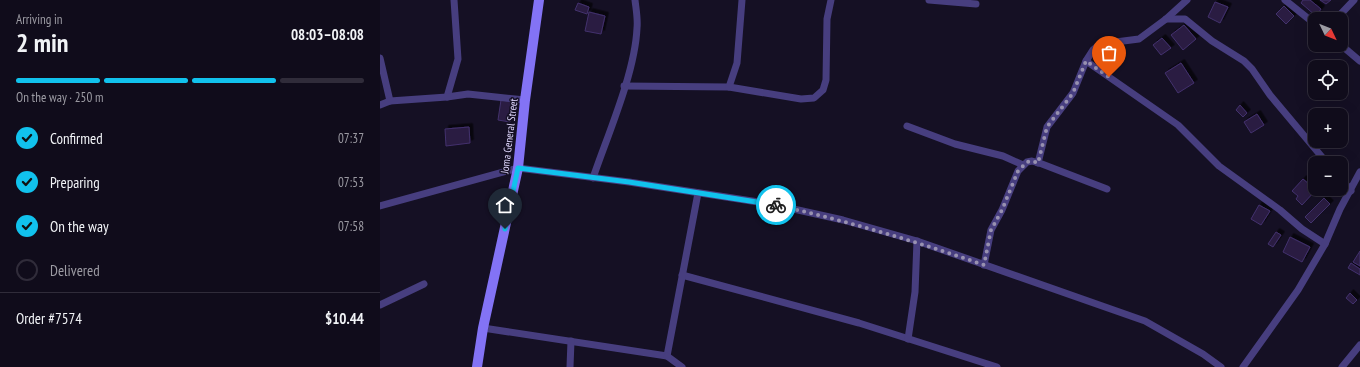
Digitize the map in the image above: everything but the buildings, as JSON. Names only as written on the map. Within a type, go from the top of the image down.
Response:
[{"type":"street","points":[[447,97],[458,58],[454,0]]},
{"type":"street","name":"Joma General Street","points":[[477,367],[483,328],[518,168],[525,100],[539,0]]},
{"type":"street","points":[[593,178],[636,45],[637,26],[635,0]]},
{"type":"street","points":[[729,87],[737,63],[742,0]]},
{"type":"street","points":[[624,86],[729,87],[801,99],[814,98],[823,90],[826,80],[827,18],[831,0]]},
{"type":"street","points":[[929,0],[976,4]]},
{"type":"street","points":[[1038,163],[1047,127],[1073,93],[1086,61],[1093,50],[1100,44],[1139,39],[1166,19],[1187,0]]},
{"type":"street","points":[[1285,0],[1308,18]]},
{"type":"street","points":[[1343,12],[1354,0]]},
{"type":"street","points":[[1166,19],[1185,19],[1212,41],[1244,61],[1321,156]]},
{"type":"street","points":[[1348,51],[1360,61]]},
{"type":"street","points":[[380,58],[390,101]]},
{"type":"street","points":[[1086,61],[1178,126],[1219,166],[1302,229],[1325,244]]},
{"type":"street","points":[[380,105],[390,101],[468,94],[525,100]]},
{"type":"street","points":[[907,126],[955,144],[1003,156],[1023,165]]},
{"type":"street","points":[[984,265],[991,230],[1002,210],[1018,171],[1023,165],[1032,161],[1106,189]]},
{"type":"street","points":[[380,206],[518,168],[771,204],[843,220],[917,241],[1145,321],[1203,354],[1221,367]]},
{"type":"street","points":[[1243,367],[1298,290],[1325,244],[1340,209],[1360,172]]},
{"type":"street","points":[[1348,187],[1351,191]]},
{"type":"street","points":[[667,356],[698,194]]},
{"type":"street","points":[[908,339],[914,292],[917,241]]},
{"type":"street","points":[[682,275],[859,323],[997,367]]},
{"type":"street","points":[[380,305],[424,284]]},
{"type":"street","points":[[483,328],[571,340],[667,356],[679,366]]},
{"type":"street","points":[[570,367],[571,340]]},
{"type":"street","points":[[1342,367],[1360,345]]},
{"type":"way so far","points":[[776,205],[843,220],[917,241],[984,265],[991,230],[1002,210],[1018,171],[1027,162],[1032,161],[1038,163],[1044,134],[1047,127],[1073,93],[1086,61],[1109,77]]},
{"type":"route","points":[[505,229],[518,168],[554,174],[629,182],[776,205]]}]
